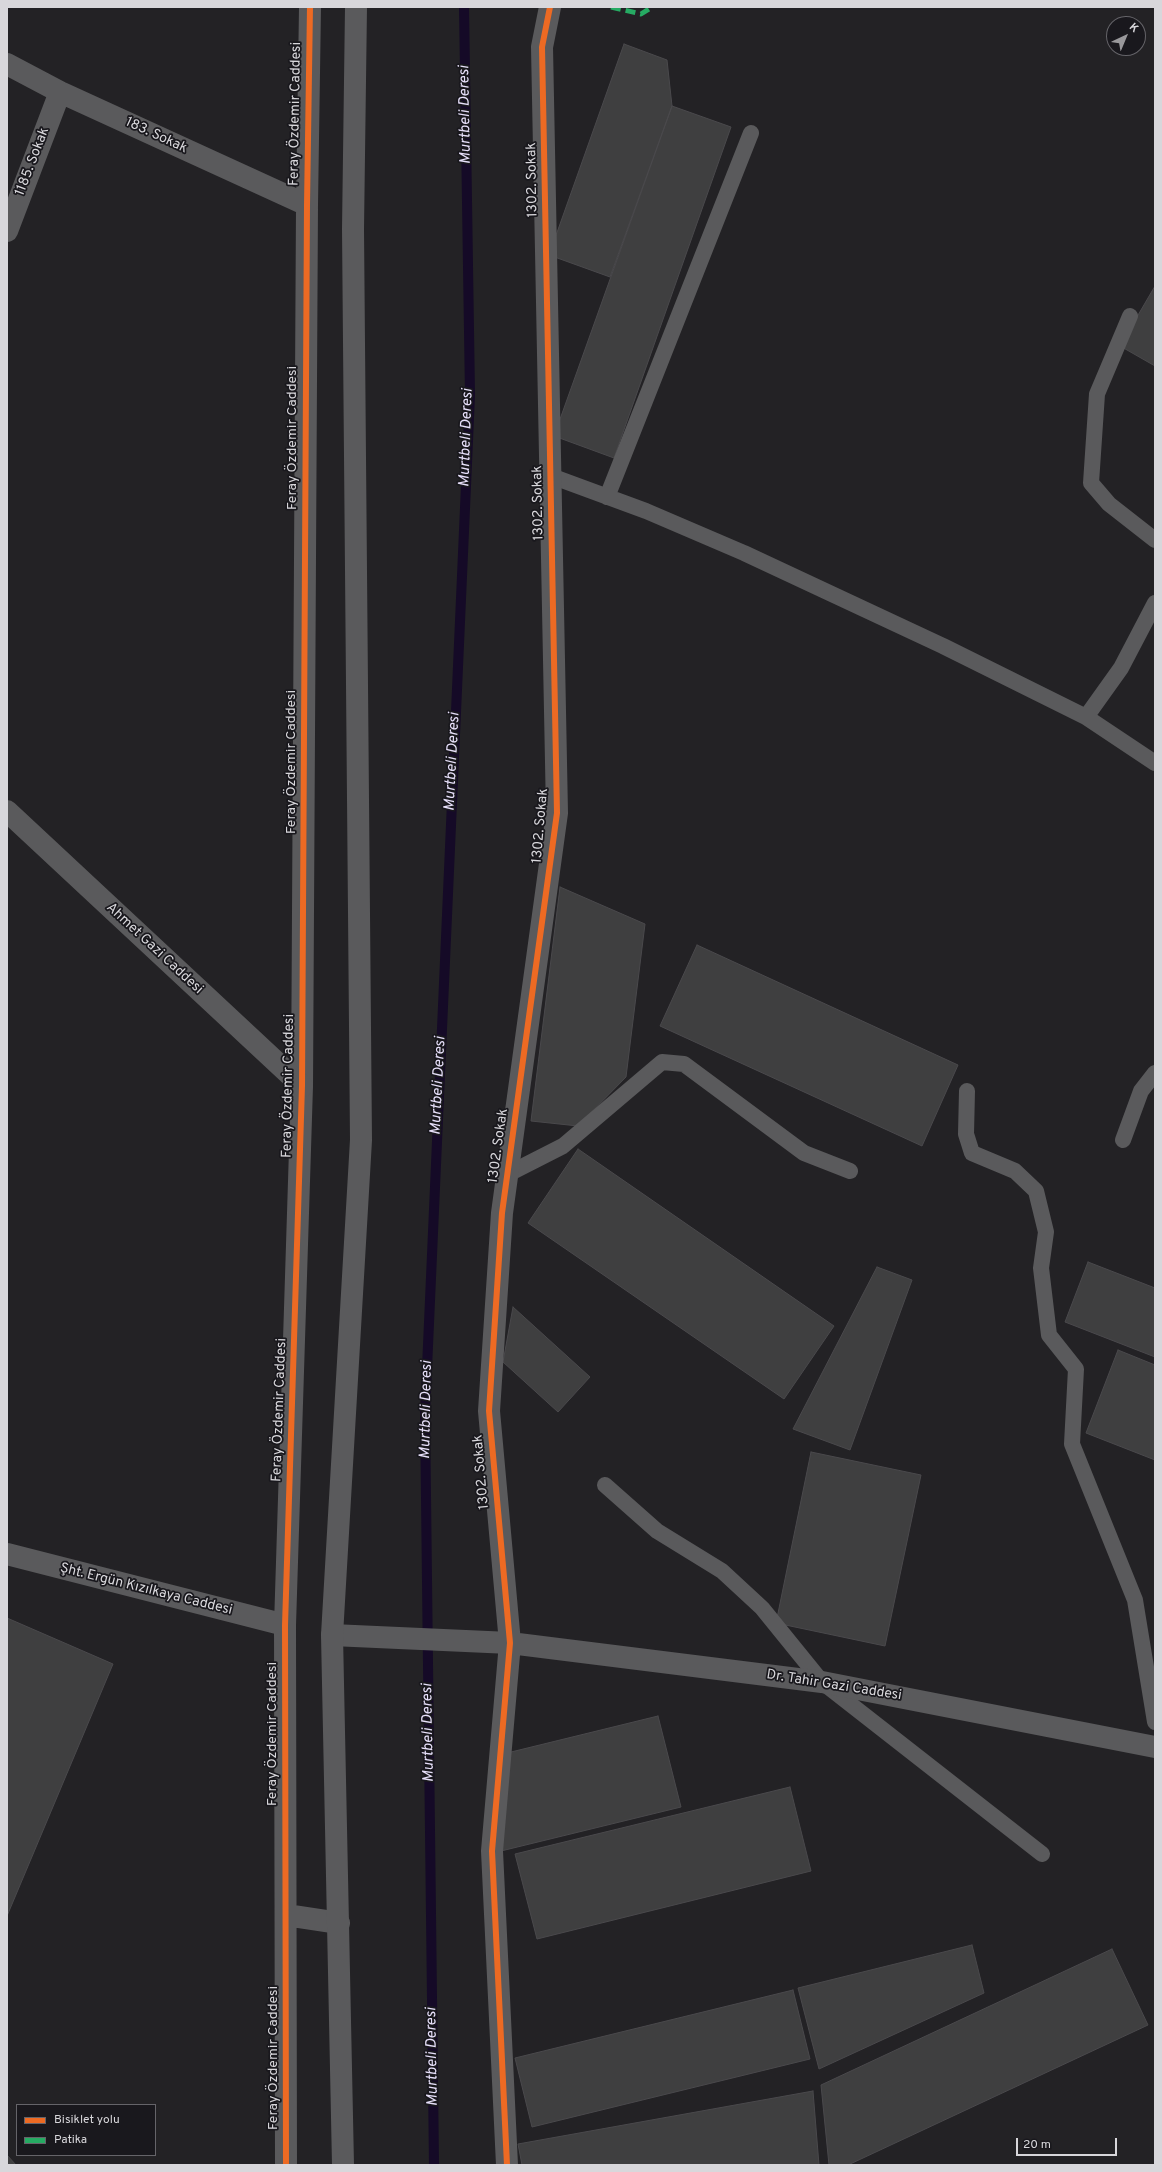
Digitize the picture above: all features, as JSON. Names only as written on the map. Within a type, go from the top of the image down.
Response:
[{"type":"street","name":"Feray Özdemir Caddesi","points":[[286,2165],[285,1625],[302,1086],[307,206],[310,7]]},
{"type":"street","points":[[343,2165],[332,1635],[361,1140],[353,237],[356,7]]},
{"type":"street","name":"1302. Sokak","points":[[507,2165],[492,1851],[510,1643],[489,1410],[502,1213],[557,812],[542,47],[550,7]]},
{"type":"street","name":"183. Sokak","points":[[7,64],[60,92],[307,206]]},
{"type":"street","name":"1185. Sokak","points":[[7,231],[60,92]]},
{"type":"street","name":"Ahmet Gazi Caddesi","points":[[7,811],[302,1086]]},
{"type":"street","name":"Şht. Ergün Kızılkaya Caddesi","points":[[7,1554],[285,1625]]},
{"type":"street","name":"Dr. Tahir Gazi Caddesi","points":[[332,1635],[510,1643],[822,1682],[1155,1747]]},
{"type":"street","points":[[286,1915],[339,1923]]},
{"type":"lane","points":[[606,497],[751,133]]},
{"type":"lane","points":[[1130,316],[1096,394],[1091,483],[1109,504],[1155,540]]},
{"type":"lane","points":[[551,476],[744,553],[1086,717],[1155,763]]},
{"type":"lane","points":[[1086,717],[1121,668],[1155,603]]},
{"type":"lane","points":[[508,1174],[563,1146],[662,1062],[684,1064],[804,1153],[850,1171]]},
{"type":"lane","points":[[1123,1140],[1141,1091],[1155,1073]]},
{"type":"lane","points":[[967,1091],[966,1134],[972,1153],[1015,1171],[1036,1191],[1046,1232],[1041,1268],[1049,1335],[1076,1369],[1072,1444],[1135,1600],[1155,1722]]},
{"type":"lane","points":[[605,1485],[657,1531],[722,1571],[762,1608],[822,1682],[1042,1854]]},
{"type":"building","points":[[624,44],[667,60],[672,106],[610,277],[549,255]]},
{"type":"building","points":[[672,106],[731,127],[614,458],[554,436]]},
{"type":"building","points":[[1155,286],[1155,366],[1120,346]]},
{"type":"building","points":[[560,887],[645,924],[626,1077],[578,1126],[531,1121]]},
{"type":"building","points":[[697,945],[958,1065],[922,1146],[660,1026]]},
{"type":"building","points":[[578,1149],[834,1326],[784,1399],[528,1223]]},
{"type":"building","points":[[1088,1262],[1155,1288],[1155,1357],[1065,1322]]},
{"type":"building","points":[[877,1267],[912,1280],[850,1450],[793,1429]]},
{"type":"building","points":[[513,1307],[590,1377],[558,1412],[503,1362]]},
{"type":"building","points":[[1118,1350],[1155,1365],[1155,1460],[1086,1433]]},
{"type":"building","points":[[811,1452],[921,1475],[885,1646],[776,1623]]},
{"type":"building","points":[[7,1618],[113,1664],[7,1916]]},
{"type":"building","points":[[658,1716],[681,1807],[501,1851],[507,1753]]},
{"type":"building","points":[[790,1787],[811,1871],[537,1939],[515,1854]]},
{"type":"building","points":[[972,1945],[984,1993],[819,2069],[798,1988]]},
{"type":"building","points":[[1112,1949],[1148,2025],[848,2165],[829,2165],[821,2085]]},
{"type":"building","points":[[793,1990],[810,2059],[532,2127],[515,2058]]},
{"type":"building","points":[[813,2091],[819,2165],[522,2165],[518,2144]]},
{"type":"building","points":[[7,2155],[16,2165],[7,2165]]},
{"type":"waterway","name":"Murtbeli Deresi","points":[[434,2165],[425,1413],[470,395],[464,7]]},
{"type":"marked path","points":[[611,7],[641,14],[652,7]]},
{"type":"cycle path","points":[[286,2165],[285,1625],[302,1086],[307,205],[310,7]]},
{"type":"cycle path","points":[[507,2165],[492,1851],[510,1643],[489,1411],[502,1213],[557,813],[542,47],[550,7]]}]
